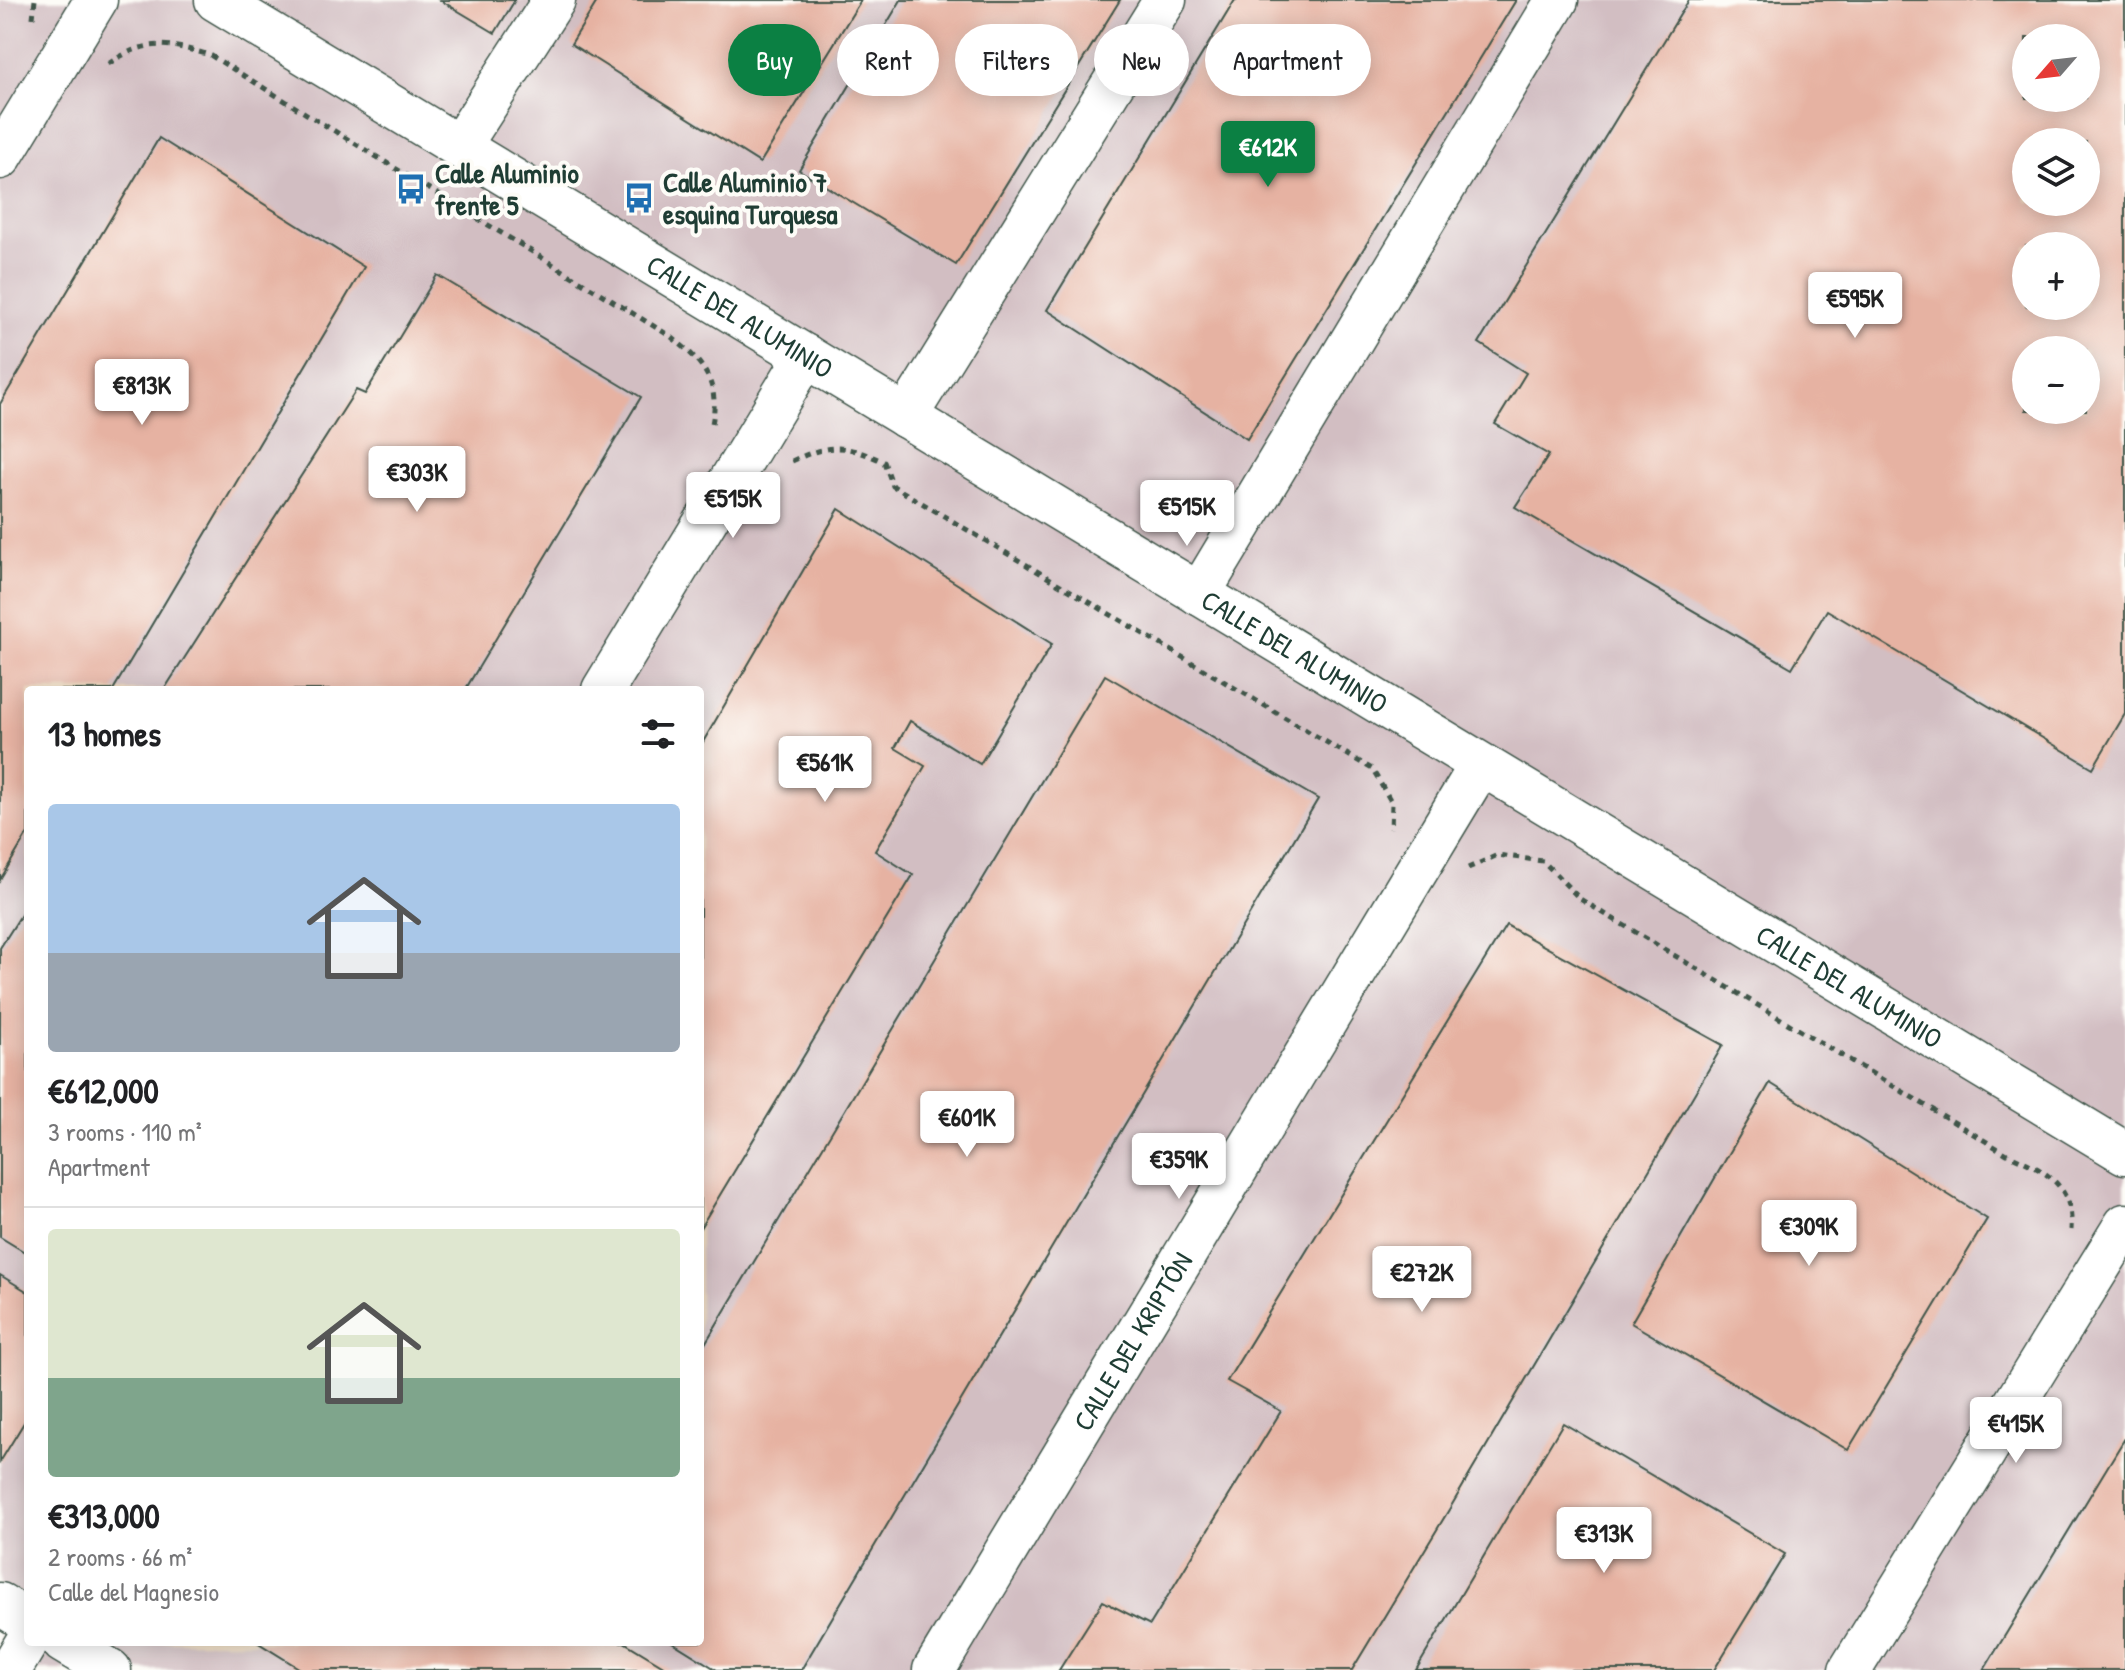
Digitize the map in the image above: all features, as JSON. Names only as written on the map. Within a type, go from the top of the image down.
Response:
[{"type":"street","points":[[0,158],[96,0]]},
{"type":"street","name":"CALLE DEL ALUMINIO","points":[[216,0],[2125,1153]]},
{"type":"street","points":[[459,147],[554,0]]},
{"type":"street","points":[[906,417],[1165,0]]},
{"type":"street","points":[[1199,594],[1557,0]]},
{"type":"street","points":[[605,686],[806,356]]},
{"type":"street","name":"CALLE DEL KRIPTÓN","points":[[934,1670],[1480,766]]},
{"type":"street","points":[[1850,1670],[2125,1225]]},
{"type":"street","points":[[0,1604],[24,1619]]},
{"type":"street","points":[[10,1670],[24,1646]]},
{"type":"street","points":[[70,1646],[110,1670]]},
{"type":"path","points":[[104,67],[131,48],[166,43],[210,55],[464,208],[670,336],[699,358],[711,384],[715,412],[709,435]]},
{"type":"path","points":[[786,464],[818,449],[850,446],[884,462],[893,486],[1372,769],[1392,803],[1388,839]]},
{"type":"path","points":[[1460,875],[1498,855],[1543,861],[1580,899],[2007,1154],[2044,1170],[2065,1190],[2072,1216],[2070,1246]]},
{"type":"shaded area","points":[[0,0],[2125,0],[2125,1670],[0,1670]]},
{"type":"building","points":[[440,0],[515,0],[495,33]]},
{"type":"building","points":[[598,0],[861,0],[846,24],[837,24],[837,39],[821,65],[821,24],[728,24],[728,96],[802,96],[760,163],[571,44]]},
{"type":"building","points":[[901,0],[1120,0],[1105,24],[1094,24],[1094,42],[1078,68],[1078,24],[955,24],[955,96],[1061,96],[956,265],[799,170],[843,96],[939,96],[939,24],[887,24]]},
{"type":"building","points":[[1235,0],[1516,0],[1247,439],[1047,310],[1177,96],[1189,96],[1189,76],[1205,49],[1205,96],[1371,96],[1371,24],[1220,24]]},
{"type":"building","points":[[1689,0],[2125,0],[2125,714],[2093,768],[1827,610],[1792,668],[1515,507],[1549,455],[1495,424],[1526,373],[1479,343]]},
{"type":"building","points":[[159,138],[364,267],[115,686],[24,686],[24,840],[0,880],[0,404]]},
{"type":"building","points":[[437,275],[641,397],[467,686],[167,686],[356,390],[365,394]]},
{"type":"building","points":[[839,509],[1052,644],[980,764],[910,721],[895,748],[925,766],[875,851],[913,875],[704,1221],[704,740]]},
{"type":"building","points":[[1105,675],[1318,799],[801,1670],[717,1670],[678,1646],[704,1646],[704,1345]]},
{"type":"building","points":[[24,910],[24,1252],[0,1237],[0,948]]},
{"type":"building","points":[[1506,925],[1723,1045],[1450,1508],[1352,1670],[1059,1670],[1103,1601],[1150,1625],[1281,1411],[1227,1381]]},
{"type":"building","points":[[1770,1083],[1987,1219],[1848,1450],[1631,1323]]},
{"type":"building","points":[[0,1275],[24,1290],[24,1423],[0,1462]]},
{"type":"building","points":[[1563,1423],[1785,1554],[1714,1670],[1416,1670]]},
{"type":"building","points":[[2125,1438],[2125,1670],[1984,1670]]},
{"type":"building","points":[[263,1646],[631,1646],[670,1670],[302,1670]]},
{"type":"place","name":"Calle Aluminio frente 5","points":[[411,189]]},
{"type":"place","name":"Calle Aluminio 7 esquina Turquesa","points":[[639,198]]}]
